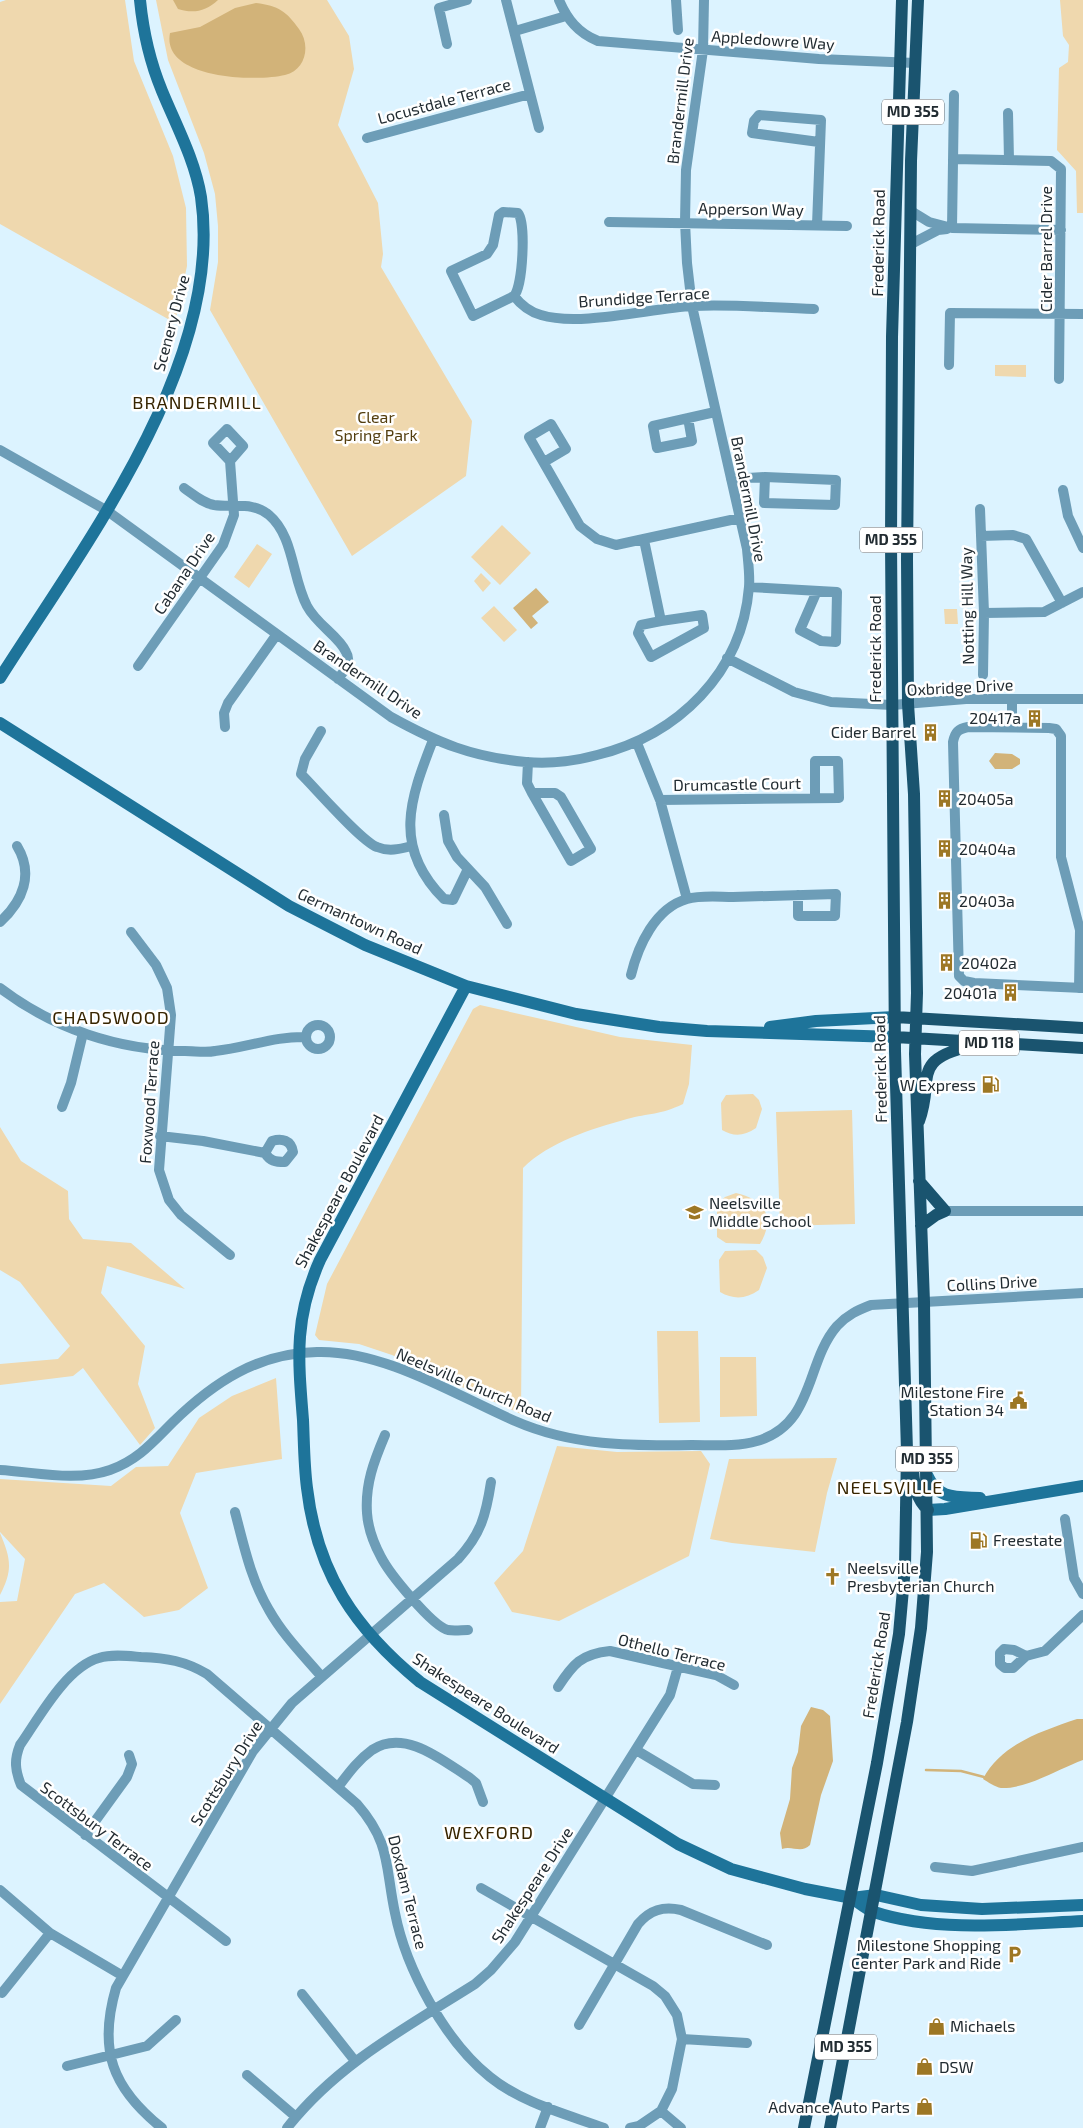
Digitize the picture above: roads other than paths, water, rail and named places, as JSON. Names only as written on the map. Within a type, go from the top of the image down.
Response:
[{"type":"main road","name":"Frederick Road","points":[[804,2128],[852,1898],[899,1634],[905,1567],[907,1451],[895,1037],[891,438],[902,0]]},
{"type":"main road","name":"Frederick Road","points":[[830,2128],[873,1912],[917,1664],[923,1607],[928,1510],[924,1302],[916,1128],[914,794],[908,704],[907,487],[911,211],[918,0]]},
{"type":"main road","name":"Germantown Road","points":[[895,1017],[1083,1028]]},
{"type":"main road","name":"Germantown Road","points":[[895,1037],[1083,1048]]},
{"type":"main road","points":[[916,1128],[925,1107],[924,1081],[930,1066],[943,1054],[983,1043]]},
{"type":"main road","points":[[919,1181],[945,1212],[936,1215],[921,1226]]},
{"type":"main road","points":[[907,1451],[912,1462],[917,1494],[921,1503],[928,1510]]},
{"type":"street","name":"Scenery Drive","points":[[0,678],[106,510],[141,450],[171,384],[196,308],[202,275],[204,239],[200,196],[188,151],[161,89],[147,46],[140,0]]},
{"type":"street","points":[[447,44],[439,8],[467,0]]},
{"type":"street","points":[[506,0],[539,128]]},
{"type":"street","name":"Appledowre Way","points":[[559,0],[566,16],[586,36],[598,41],[703,50],[915,63]]},
{"type":"street","points":[[676,0],[678,30]]},
{"type":"street","name":"Brandermill Drive","points":[[0,450],[106,510],[391,717],[433,740],[486,757],[528,762],[587,758],[637,743],[663,729],[689,709],[711,685],[736,640],[749,587],[747,549],[692,306],[685,222],[687,160],[703,50],[704,0]]},
{"type":"street","points":[[515,31],[566,16]]},
{"type":"street","name":"Locustdale Terrace","points":[[367,138],[530,94]]},
{"type":"street","points":[[952,228],[954,95]]},
{"type":"street","points":[[1008,113],[1009,160]]},
{"type":"street","name":"Apperson Way","points":[[817,225],[821,120],[759,115],[754,121],[752,134],[819,142]]},
{"type":"street","name":"Cider Barrel Drive","points":[[953,159],[1050,161],[1059,166],[1062,174],[1059,379]]},
{"type":"street","points":[[911,211],[929,222],[952,228]]},
{"type":"street","points":[[503,212],[518,213],[522,221],[521,278],[514,296],[473,316],[451,271],[487,254],[493,245],[499,215],[503,212]]},
{"type":"street","name":"Apperson Way","points":[[609,222],[847,226]]},
{"type":"street","points":[[911,244],[938,230],[952,228],[1061,230]]},
{"type":"street","name":"Brundidge Terrace","points":[[514,296],[529,309],[540,315],[555,318],[637,313],[692,306],[814,309]]},
{"type":"street","points":[[949,365],[950,313],[1083,314]]},
{"type":"street","points":[[688,418],[715,412]]},
{"type":"street","name":"Cabana Drive","points":[[138,666],[223,545],[231,527],[230,461]]},
{"type":"street","points":[[544,462],[580,526],[588,534],[616,544],[644,540],[740,518]]},
{"type":"street","points":[[731,479],[765,477],[836,480],[835,505],[764,503],[765,477]]},
{"type":"street","points":[[184,488],[202,501],[214,505],[258,508],[270,516],[280,528],[306,604],[316,621],[346,651],[348,660],[338,679]]},
{"type":"street","points":[[1063,490],[1068,516],[1083,548]]},
{"type":"street","name":"Notting Hill Way","points":[[980,509],[984,613],[983,675]]},
{"type":"street","name":"Notting Hill Way","points":[[981,536],[1013,535],[1026,539],[1062,603]]},
{"type":"street","points":[[644,540],[661,621]]},
{"type":"street","points":[[749,587],[837,592],[836,642],[821,641],[800,630],[817,591]]},
{"type":"street","points":[[984,613],[1044,612],[1083,592]]},
{"type":"street","points":[[702,615],[704,628],[651,657],[638,633],[641,626],[661,621],[702,615]]},
{"type":"street","points":[[225,727],[224,713],[228,703],[277,634]]},
{"type":"street","name":"Oxbridge Drive","points":[[727,658],[772,682],[812,698],[854,704],[892,705],[966,699],[1083,699]]},
{"type":"street","points":[[1012,699],[1012,727]]},
{"type":"street","name":"Germantown Road","points":[[0,723],[289,906],[365,944],[466,986],[576,1014],[707,1031],[895,1037]]},
{"type":"street","points":[[968,727],[1056,729],[1061,736],[1061,857],[1080,930],[1081,988],[974,983],[964,982],[960,976],[953,742],[955,733],[960,729],[968,727]]},
{"type":"street","points":[[321,732],[305,759],[301,774],[369,843],[387,850],[398,850],[412,846]]},
{"type":"street","points":[[433,740],[414,787],[411,805],[412,846],[419,863],[444,899],[453,900],[467,870]]},
{"type":"street","points":[[637,743],[660,800],[687,899]]},
{"type":"street","points":[[528,762],[527,783],[532,793],[571,861],[590,850],[561,797],[555,793],[532,793]]},
{"type":"street","name":"Drumcastle Court","points":[[660,800],[815,798]]},
{"type":"street","points":[[444,815],[448,841],[467,870],[485,887],[507,924]]},
{"type":"street","points":[[0,922],[18,901],[25,883],[27,874],[24,857],[17,846]]},
{"type":"street","points":[[631,975],[640,943],[649,929],[659,917],[687,899],[798,895]]},
{"type":"street","name":"Foxwood Terrace","points":[[131,932],[156,965],[167,988],[171,1015],[160,1136],[159,1170],[168,1200],[180,1215],[230,1255]]},
{"type":"street","name":"Shakespeare Boulevard","points":[[466,986],[320,1260],[308,1286],[302,1312],[298,1354],[307,1488],[316,1537],[337,1589],[352,1613],[369,1635],[391,1658],[420,1682],[678,1844],[731,1869],[805,1889],[852,1898],[876,1895],[921,1905],[955,1908],[1083,1905]]},
{"type":"street","points":[[0,988],[19,1003],[52,1021],[83,1034],[124,1045],[167,1051],[214,1052],[290,1037],[306,1037]]},
{"type":"street","name":"Germantown Road","points":[[751,1031],[816,1021],[895,1017]]},
{"type":"street","points":[[62,1107],[71,1082],[83,1034]]},
{"type":"street","points":[[160,1136],[203,1141],[264,1153]]},
{"type":"street","points":[[945,1212],[1083,1211]]},
{"type":"street","name":"Collins Drive","points":[[903,1302],[1083,1293]]},
{"type":"street","name":"Neelsville Church Road","points":[[0,1470],[82,1475],[110,1470],[148,1450],[196,1400],[234,1373],[272,1358],[298,1354],[340,1353],[375,1360],[518,1422],[584,1442],[622,1446],[745,1444],[769,1436],[790,1420],[805,1399],[830,1336],[846,1318],[871,1305],[903,1302]]},
{"type":"street","points":[[385,1435],[371,1469],[368,1484],[367,1514],[372,1539],[382,1559],[426,1614],[448,1630],[468,1630]]},
{"type":"street","points":[[927,1475],[935,1489],[947,1496],[1000,1500]]},
{"type":"street","name":"Scottsbury Drive","points":[[160,2127],[140,2110],[127,2095],[115,2072],[108,2037],[108,2016],[116,1988],[253,1751],[292,1703],[321,1676],[458,1560],[471,1546],[486,1512],[491,1482]]},
{"type":"street","points":[[928,1510],[945,1510],[1083,1486]]},
{"type":"street","points":[[235,1512],[253,1577],[268,1610],[287,1637],[321,1676]]},
{"type":"street","points":[[1065,1518],[1074,1578],[1083,1594]]},
{"type":"street","points":[[1026,1656],[1045,1651],[1083,1615]]},
{"type":"street","name":"Othello Terrace","points":[[558,1687],[571,1668],[594,1653],[610,1652],[716,1675],[734,1685]]},
{"type":"street","name":"Scottsbury Terrace","points":[[226,1941],[25,1791],[15,1770],[16,1754],[20,1745],[63,1684],[81,1668],[97,1658],[109,1656],[171,1658],[190,1664],[207,1674],[270,1729]]},
{"type":"street","name":"Shakespeare Drive","points":[[287,2128],[325,2086],[355,2061],[475,1984],[491,1970],[515,1942],[670,1696],[678,1667]]},
{"type":"street","name":"Doxdam Terrace","points":[[270,1729],[364,1811],[380,1836],[384,1847],[401,1940],[415,1973],[435,2009],[464,2052],[491,2078],[525,2098],[604,2128]]},
{"type":"street","points":[[338,1787],[360,1760],[373,1749],[386,1744],[404,1743],[423,1748],[470,1778],[476,1783],[483,1802]]},
{"type":"street","points":[[636,1750],[693,1784],[715,1785]]},
{"type":"street","points":[[85,1836],[127,1777],[132,1764],[129,1755]]},
{"type":"street","points":[[935,1867],[972,1870],[1083,1847]]},
{"type":"street","points":[[481,1888],[653,1986],[665,1996],[677,2015],[682,2039],[672,2089],[661,2111],[639,2126],[630,2128]]},
{"type":"street","points":[[0,1890],[50,1933],[123,1976]]},
{"type":"street","name":"Shakespeare Boulevard","points":[[852,1898],[873,1912],[956,1925],[1083,1921]]},
{"type":"street","points":[[579,2025],[638,1924],[645,1916],[658,1909],[671,1908],[681,1910],[767,1945]]},
{"type":"street","points":[[2,1993],[50,1933]]},
{"type":"street","points":[[302,1994],[355,2061]]},
{"type":"street","points":[[67,2066],[147,2046],[176,2020]]},
{"type":"street","points":[[682,2039],[747,2043]]},
{"type":"street","points":[[247,2075],[296,2117]]},
{"type":"street","points":[[540,2128],[548,2107]]},
{"type":"street","points":[[661,2111],[681,2128]]},
{"type":"waterway","points":[[926,1770],[961,1771],[984,1777]]},
{"type":"place","name":"20417a","points":[[1035,718]]},
{"type":"place","name":"Cider Barrel","points":[[930,732]]},
{"type":"place","name":"20405a","points":[[944,799]]},
{"type":"place","name":"20404a","points":[[945,849]]},
{"type":"place","name":"20403a","points":[[945,901]]},
{"type":"place","name":"20402a","points":[[947,963]]},
{"type":"place","name":"20401a","points":[[1011,993]]},
{"type":"place","name":"W Express","points":[[990,1085]]},
{"type":"place","name":"Neelsville Middle School","points":[[695,1212]]},
{"type":"place","name":"Milestone Fire Station 34","points":[[1018,1401]]},
{"type":"place","name":"Freestate","points":[[979,1540]]},
{"type":"place","name":"Neelsville Presbyterian Church","points":[[833,1577]]},
{"type":"place","name":"Milestone Shopping Center Park and Ride","points":[[1015,1954]]},
{"type":"place","name":"Michaels","points":[[936,2026]]},
{"type":"place","name":"DSW","points":[[925,2067]]},
{"type":"place","name":"Advance Auto Parts","points":[[924,2107]]},
{"type":"district","name":"BRANDERMILL","points":[[197,403]]},
{"type":"district","name":"CHADSWOOD","points":[[111,1018]]},
{"type":"district","name":"NEELSVILLE","points":[[890,1488]]},
{"type":"district","name":"WEXFORD","points":[[489,1833]]},
{"type":"park label","name":"Clear Spring Park","points":[[376,426]]}]
